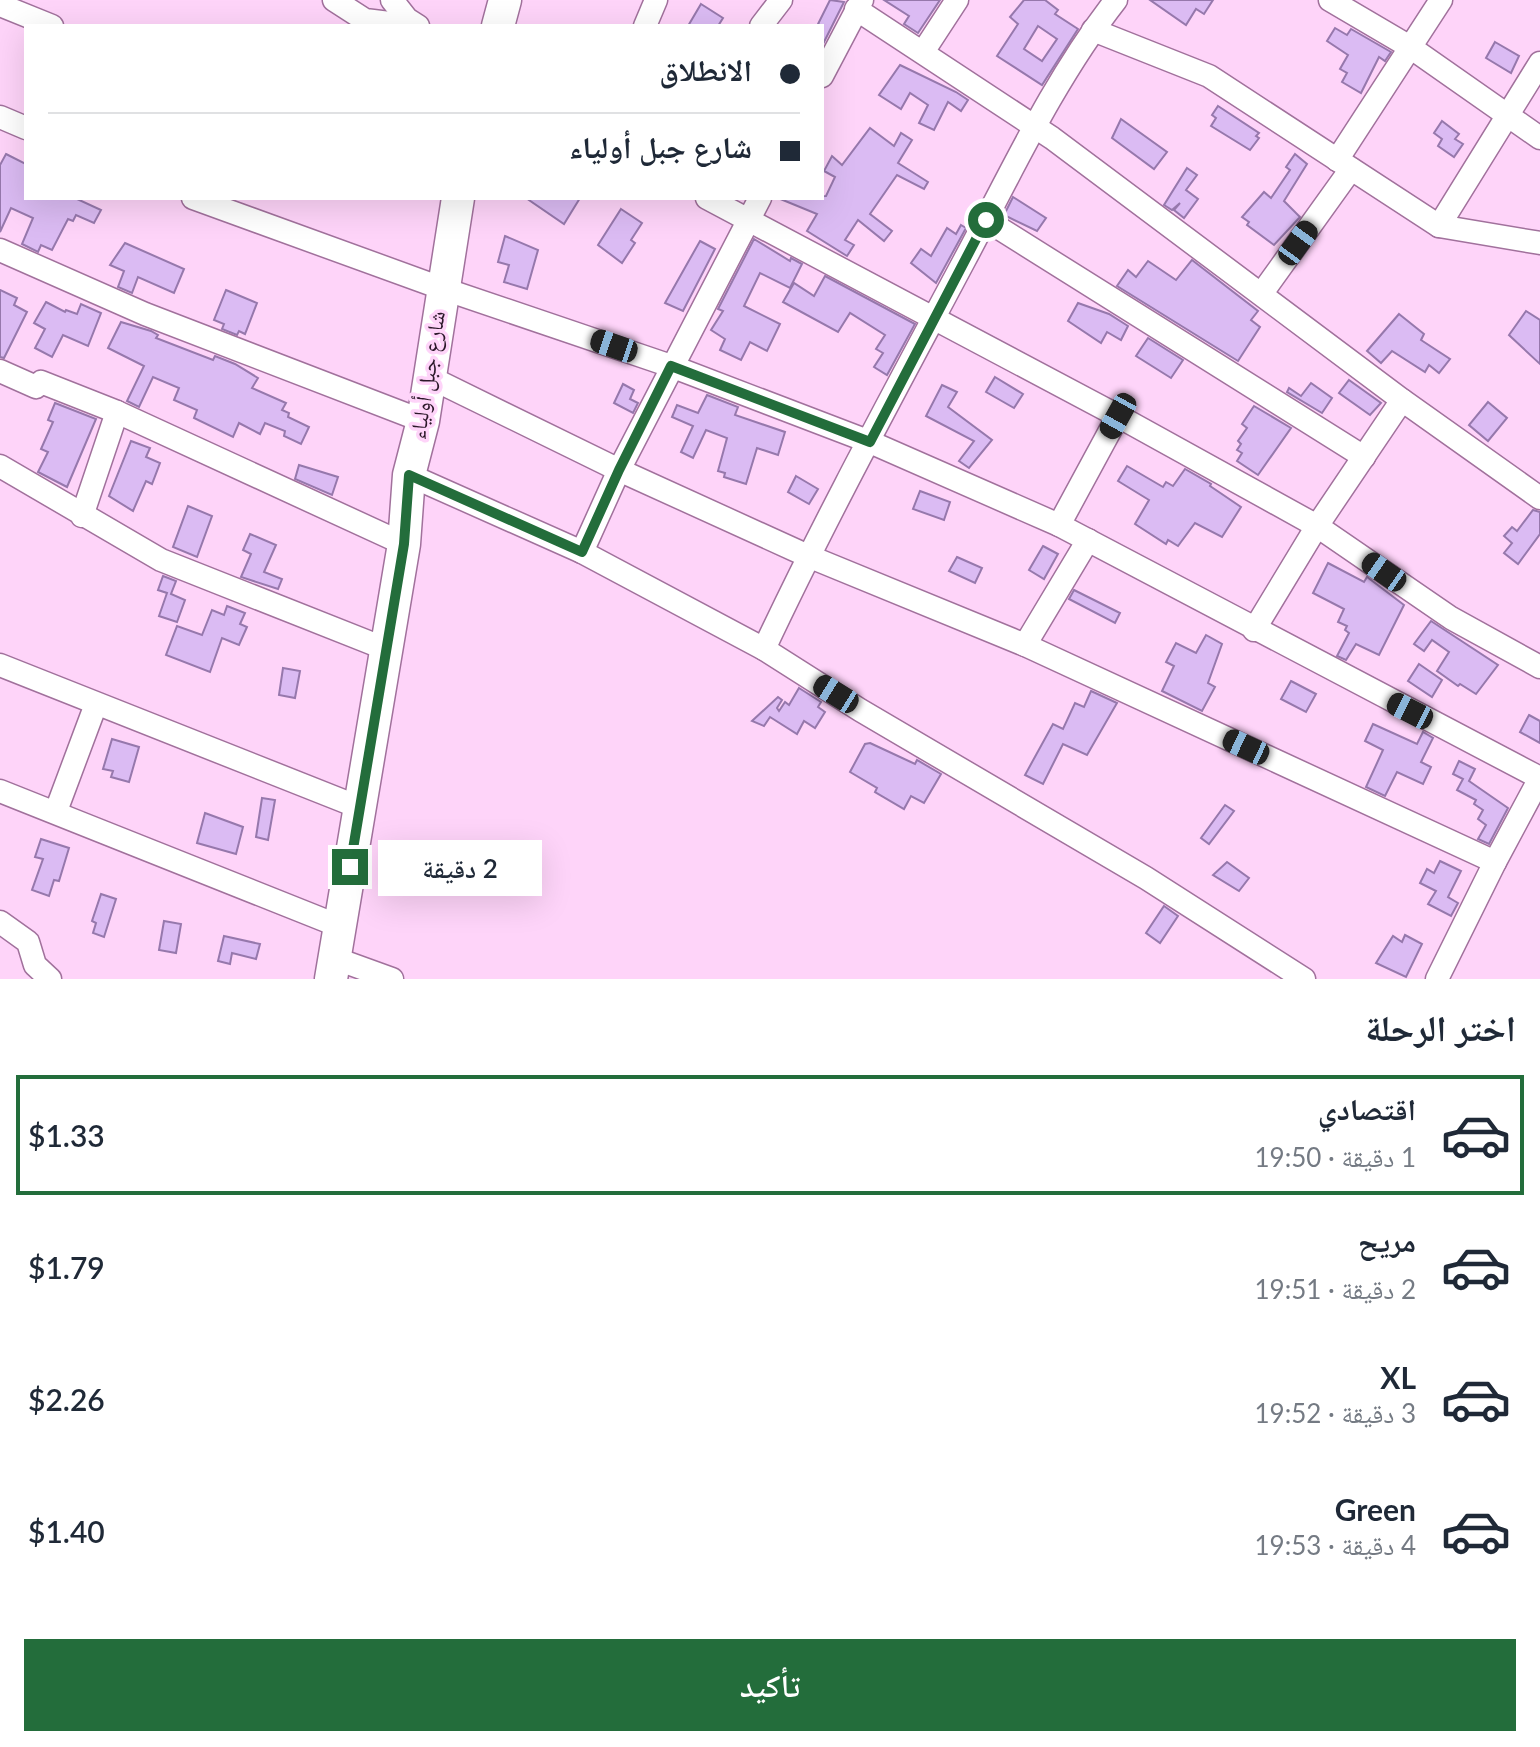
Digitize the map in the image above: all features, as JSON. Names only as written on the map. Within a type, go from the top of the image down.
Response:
[{"type":"highway","points":[[499,24],[505,0]]},
{"type":"highway","name":"شارع جبل أولياء","points":[[332,969],[404,544],[409,475],[423,421],[427,376],[456,200]]},
{"type":"street","points":[[334,0],[365,20],[399,24]]},
{"type":"street","points":[[392,0],[413,24]]},
{"type":"street","points":[[646,24],[656,0]]},
{"type":"street","points":[[763,24],[781,0]]},
{"type":"street","points":[[923,52],[957,0]]},
{"type":"street","points":[[764,649],[808,556],[1036,127],[1093,30],[1116,0]]},
{"type":"street","points":[[1330,0],[1410,47],[1540,138]]},
{"type":"street","points":[[1262,293],[1344,165],[1410,47],[1441,0]]},
{"type":"street","points":[[0,5],[47,24]]},
{"type":"street","points":[[824,72],[859,5],[1036,127],[1402,400],[1540,498]]},
{"type":"street","points":[[1093,30],[1209,76],[1439,226],[1540,243]]},
{"type":"street","points":[[1439,226],[1540,63]]},
{"type":"street","points":[[0,117],[24,127]]},
{"type":"street","points":[[199,200],[441,288],[671,366],[870,442],[1059,525],[1540,778],[1437,979]]},
{"type":"street","points":[[711,200],[1118,416],[1317,526],[1451,618],[1540,667]]},
{"type":"street","points":[[582,552],[671,366],[759,200]]},
{"type":"street","points":[[986,220],[1364,457]]},
{"type":"street","points":[[0,250],[145,314],[423,421]]},
{"type":"street","points":[[0,371],[36,387],[41,382],[117,412],[404,544]]},
{"type":"street","points":[[427,376],[619,470],[808,556],[1025,645],[1495,862]]},
{"type":"street","points":[[1254,630],[1317,526],[1402,400]]},
{"type":"street","points":[[82,516],[117,412]]},
{"type":"street","points":[[1059,525],[1118,416]]},
{"type":"street","points":[[0,466],[161,560],[386,649]]},
{"type":"street","points":[[409,475],[582,552],[764,649],[860,710],[1146,878],[1304,979]]},
{"type":"street","points":[[1025,645],[1088,540]]},
{"type":"street","points":[[0,665],[361,808]]},
{"type":"street","points":[[56,811],[96,704]]},
{"type":"street","points":[[0,791],[339,926]]},
{"type":"street","points":[[0,922],[28,942],[35,965],[50,979]]},
{"type":"street","points":[[332,969],[392,979]]},
{"type":"building","points":[[830,0],[844,2],[824,42],[824,24],[818,24]]},
{"type":"building","points":[[884,0],[940,0],[918,33],[904,24],[909,16]]},
{"type":"building","points":[[1024,0],[1045,0],[1058,10],[1055,14],[1078,29],[1042,85],[997,56],[1018,24],[1010,17]],"holes":[[[1038,26],[1057,39],[1042,61],[1024,49]]]},
{"type":"building","points":[[1150,0],[1213,0],[1204,14],[1196,9],[1186,25]]},
{"type":"building","points":[[701,4],[723,18],[719,24],[689,24]]},
{"type":"building","points":[[1335,28],[1347,35],[1351,29],[1391,52],[1385,61],[1379,57],[1361,93],[1342,82],[1347,73],[1340,69],[1348,55],[1327,41]]},
{"type":"building","points":[[1495,42],[1519,56],[1511,73],[1486,58]]},
{"type":"building","points":[[900,65],[968,100],[961,111],[948,102],[934,130],[919,123],[928,105],[910,93],[901,109],[879,95]]},
{"type":"building","points":[[1218,106],[1259,133],[1250,150],[1211,126],[1216,118],[1212,115]]},
{"type":"building","points":[[1121,119],[1167,152],[1154,169],[1112,138]]},
{"type":"building","points":[[1442,121],[1459,134],[1455,139],[1463,144],[1454,157],[1438,146],[1442,139],[1434,133]]},
{"type":"building","points":[[870,128],[894,146],[901,133],[912,140],[898,163],[928,182],[924,189],[897,175],[870,214],[892,231],[884,241],[858,220],[845,240],[854,245],[847,256],[807,231],[817,214],[783,200],[824,200],[835,177],[824,171],[832,156],[842,165]]},
{"type":"building","points":[[6,154],[24,163],[24,200],[79,200],[101,210],[94,223],[76,215],[73,221],[68,219],[52,250],[41,245],[38,252],[22,244],[33,218],[11,208],[0,232],[0,165]]},
{"type":"building","points":[[1295,154],[1307,164],[1284,201],[1300,217],[1274,245],[1247,225],[1249,222],[1242,217],[1264,192],[1271,198],[1290,170],[1286,167]]},
{"type":"building","points":[[1187,168],[1197,175],[1186,190],[1198,199],[1184,218],[1174,210],[1180,203],[1172,210],[1164,205]]},
{"type":"building","points":[[1013,197],[1046,218],[1037,231],[1004,215]]},
{"type":"building","points":[[529,200],[579,200],[564,224]]},
{"type":"building","points":[[621,209],[642,223],[631,240],[635,243],[622,263],[598,245]]},
{"type":"building","points":[[961,225],[966,228],[936,283],[911,263],[921,249],[931,256],[947,228],[956,234]]},
{"type":"building","points":[[505,236],[538,250],[527,289],[504,282],[509,265],[498,262]]},
{"type":"building","points":[[754,239],[790,261],[791,258],[802,264],[790,288],[760,273],[744,306],[780,324],[767,351],[750,342],[741,360],[720,350],[725,339],[711,330],[723,311],[718,309]]},
{"type":"building","points":[[700,241],[715,249],[683,311],[665,303]]},
{"type":"building","points":[[125,243],[184,269],[174,293],[138,277],[132,293],[118,287],[124,271],[110,265]]},
{"type":"building","points":[[1192,260],[1258,311],[1251,320],[1260,327],[1238,361],[1117,286],[1128,270],[1136,277],[1148,261],[1176,280]]},
{"type":"building","points":[[825,276],[915,324],[887,375],[874,367],[883,353],[876,349],[885,335],[850,313],[838,332],[783,302],[794,283],[814,296]]},
{"type":"building","points":[[0,290],[17,298],[14,305],[27,312],[4,358],[0,357]]},
{"type":"building","points":[[226,290],[257,303],[245,334],[239,331],[237,335],[222,329],[224,324],[214,320]]},
{"type":"building","points":[[46,302],[65,312],[77,314],[81,304],[101,313],[88,346],[63,335],[52,357],[35,348],[45,329],[34,323]]},
{"type":"building","points":[[1078,303],[1109,314],[1128,326],[1121,340],[1107,332],[1101,343],[1068,321]]},
{"type":"building","points":[[1526,311],[1540,320],[1540,364],[1509,335]]},
{"type":"building","points":[[1399,314],[1424,334],[1421,340],[1450,359],[1439,373],[1429,365],[1425,372],[1392,351],[1381,363],[1367,351]]},
{"type":"building","points":[[121,322],[151,331],[158,335],[156,338],[213,360],[215,356],[235,364],[258,378],[252,388],[286,403],[282,410],[289,413],[288,417],[309,427],[301,444],[284,436],[285,431],[265,423],[260,434],[239,423],[233,437],[194,418],[197,410],[174,400],[179,388],[153,377],[139,407],[127,401],[144,366],[108,348]]},
{"type":"building","points":[[1148,338],[1183,360],[1171,378],[1136,356]]},
{"type":"building","points":[[995,377],[1023,394],[1014,408],[986,392]]},
{"type":"building","points":[[1349,380],[1381,403],[1370,415],[1339,393]]},
{"type":"building","points":[[1311,383],[1332,398],[1322,413],[1287,392],[1289,388],[1301,396]]},
{"type":"building","points":[[623,384],[634,390],[630,399],[638,403],[633,413],[614,403]]},
{"type":"building","points":[[942,385],[957,392],[948,407],[992,440],[969,468],[959,461],[974,441],[926,416]]},
{"type":"building","points":[[707,395],[738,407],[735,415],[785,432],[778,455],[757,448],[746,484],[724,477],[725,473],[718,471],[727,438],[706,430],[693,458],[681,452],[693,426],[672,417],[677,405],[698,413]]},
{"type":"building","points":[[1488,402],[1507,418],[1488,441],[1469,425]]},
{"type":"building","points":[[55,403],[96,419],[67,487],[38,472],[48,452],[41,449],[53,422],[48,420]]},
{"type":"building","points":[[1254,406],[1291,428],[1258,475],[1237,461],[1242,453],[1237,450],[1241,444],[1238,441],[1247,428],[1242,424]]},
{"type":"building","points":[[131,441],[150,448],[146,457],[160,463],[152,484],[146,481],[133,511],[109,496]]},
{"type":"building","points":[[299,465],[338,477],[332,495],[295,479]]},
{"type":"building","points":[[1127,466],[1163,487],[1166,482],[1173,486],[1185,469],[1241,507],[1222,537],[1195,523],[1178,546],[1168,540],[1166,544],[1135,524],[1149,500],[1118,481]]},
{"type":"building","points":[[796,476],[818,489],[809,504],[788,492]]},
{"type":"building","points":[[920,491],[950,502],[944,520],[913,509]]},
{"type":"building","points":[[188,506],[212,516],[197,557],[173,547]]},
{"type":"building","points":[[1533,510],[1540,512],[1540,534],[1518,564],[1504,553],[1512,543],[1504,536],[1512,527],[1517,531]]},
{"type":"building","points":[[250,534],[276,545],[264,572],[282,579],[278,589],[241,577],[251,554],[243,550]]},
{"type":"building","points":[[1043,546],[1058,554],[1044,579],[1029,570]]},
{"type":"building","points":[[957,557],[982,568],[975,583],[949,571]]},
{"type":"building","points":[[1328,563],[1364,582],[1367,577],[1404,605],[1379,655],[1356,644],[1346,660],[1337,656],[1349,633],[1345,630],[1347,626],[1338,622],[1344,609],[1313,593]]},
{"type":"building","points":[[163,576],[176,581],[171,594],[185,600],[177,622],[159,616],[167,593],[158,590]]},
{"type":"building","points":[[1074,590],[1120,613],[1115,623],[1069,599]]},
{"type":"building","points":[[227,606],[245,613],[240,624],[247,627],[239,645],[222,638],[210,672],[166,655],[177,626],[202,635],[212,610],[224,615]]},
{"type":"building","points":[[1431,621],[1498,665],[1476,694],[1437,671],[1449,652],[1432,640],[1424,651],[1414,644]]},
{"type":"building","points":[[1206,635],[1222,644],[1208,683],[1215,687],[1202,711],[1162,691],[1174,666],[1166,662],[1176,643],[1196,653]]},
{"type":"building","points":[[1419,664],[1442,680],[1432,697],[1408,681]]},
{"type":"building","points":[[283,668],[300,671],[295,698],[279,695]]},
{"type":"building","points":[[1291,681],[1316,694],[1306,712],[1281,699]]},
{"type":"building","points":[[799,688],[821,702],[818,707],[825,712],[815,728],[804,721],[797,734],[770,717],[764,726],[752,721],[778,697],[782,700],[777,708],[779,711],[785,702],[789,705]]},
{"type":"building","points":[[1091,691],[1117,703],[1087,755],[1063,744],[1043,784],[1025,775],[1053,724],[1063,729],[1075,703],[1084,707]]},
{"type":"building","points":[[1529,715],[1540,721],[1540,743],[1520,732]]},
{"type":"building","points":[[1373,724],[1417,744],[1423,732],[1433,738],[1421,762],[1431,767],[1423,784],[1397,772],[1385,796],[1366,787],[1383,750],[1365,741]]},
{"type":"building","points":[[112,739],[139,747],[129,782],[111,777],[113,771],[103,769]]},
{"type":"building","points":[[870,743],[915,764],[917,760],[941,774],[924,803],[911,796],[904,809],[850,772],[865,744]]},
{"type":"building","points":[[1459,761],[1475,769],[1469,781],[1508,808],[1489,844],[1478,839],[1486,825],[1478,819],[1483,810],[1474,804],[1476,800],[1457,790],[1463,779],[1453,774]]},
{"type":"building","points":[[262,798],[275,800],[268,840],[256,837]]},
{"type":"building","points":[[1225,805],[1234,811],[1209,844],[1201,838]]},
{"type":"building","points":[[205,813],[243,827],[236,854],[197,843]]},
{"type":"building","points":[[41,839],[69,848],[59,881],[54,880],[49,896],[32,890],[43,859],[35,857]]},
{"type":"building","points":[[1440,861],[1461,871],[1448,897],[1458,903],[1451,916],[1428,904],[1436,891],[1420,883],[1427,869],[1434,873]]},
{"type":"building","points":[[1227,862],[1249,878],[1239,891],[1213,875]]},
{"type":"building","points":[[101,894],[116,899],[104,937],[93,933],[96,923],[92,921]]},
{"type":"building","points":[[1164,906],[1178,916],[1160,943],[1146,933]]},
{"type":"building","points":[[164,921],[181,924],[176,953],[159,950]]},
{"type":"building","points":[[1405,935],[1422,944],[1406,977],[1376,963],[1393,936],[1402,942]]},
{"type":"building","points":[[224,936],[260,944],[256,959],[232,953],[230,964],[218,961]]},
{"type":"route","points":[[350,867],[404,544],[409,475],[582,552],[671,366],[870,442],[986,220]]}]
